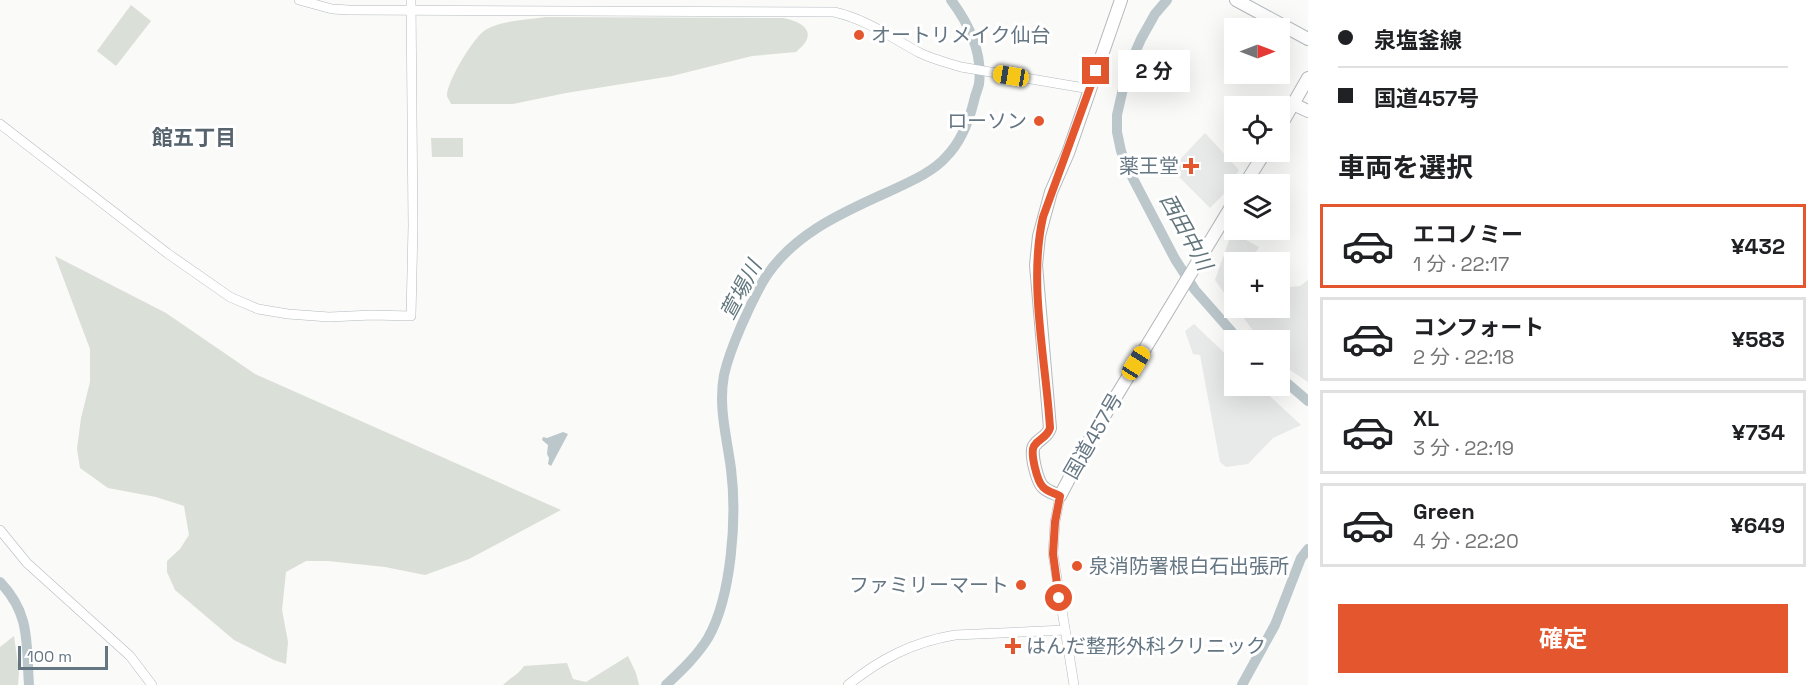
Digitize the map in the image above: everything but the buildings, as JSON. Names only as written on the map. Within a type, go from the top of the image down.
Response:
[{"type":"highway","name":"国道457号","points":[[1121,0],[1043,217],[1039,236],[1036,265],[1050,428],[1046,436],[1035,445],[1033,452],[1040,482],[1048,491],[1060,496],[1084,449],[1224,218]]},
{"type":"highway","points":[[1236,0],[1308,39]]},
{"type":"highway","points":[[1290,109],[1308,78]]},
{"type":"highway","points":[[1293,104],[1308,111]]},
{"type":"street","points":[[299,0],[332,9],[411,11],[834,12],[869,24],[931,58],[961,67],[1090,89]]},
{"type":"street","points":[[0,124],[167,253],[221,292],[239,301],[258,309],[288,314],[329,317],[411,316],[413,226],[411,0]]},
{"type":"street","points":[[654,0],[654,11]]},
{"type":"street","points":[[1060,496],[1055,522],[1053,554],[1074,685]]},
{"type":"street","points":[[0,530],[27,563],[130,656],[152,685]]},
{"type":"street","points":[[848,685],[897,652],[938,638],[955,635],[1065,630]]},
{"type":"shaded area","points":[[131,5],[151,21],[116,66],[97,51]]},
{"type":"shaded area","points":[[546,17],[783,18],[801,25],[807,31],[808,36],[796,52],[752,56],[672,76],[513,104],[451,104],[447,96],[451,81],[469,49],[482,33],[501,24]]},
{"type":"shaded area","points":[[1205,133],[1224,154],[1224,162],[1232,162],[1239,170],[1237,174],[1224,174],[1224,194],[1210,208],[1171,169]]},
{"type":"shaded area","points":[[431,138],[463,138],[463,157],[432,157]]},
{"type":"shaded area","points":[[1229,240],[1246,240],[1259,247],[1256,252],[1225,252]]},
{"type":"shaded area","points":[[1224,255],[1224,293],[1215,280]]},
{"type":"shaded area","points":[[55,256],[166,313],[255,374],[561,510],[469,559],[425,575],[385,567],[306,561],[286,572],[282,610],[288,642],[286,664],[234,640],[175,590],[167,572],[167,561],[180,549],[189,535],[184,506],[156,497],[108,488],[80,468],[77,449],[81,418],[90,382],[90,349]]},
{"type":"shaded area","points":[[1308,280],[1308,382],[1290,370],[1290,330],[1253,330],[1244,318],[1290,318],[1290,287],[1300,286]]},
{"type":"shaded area","points":[[1194,324],[1224,352],[1224,396],[1270,396],[1301,425],[1273,438],[1248,464],[1226,467],[1220,462],[1200,355],[1193,354],[1185,331]]},
{"type":"shaded area","points":[[563,432],[568,434],[551,466],[548,464],[548,445],[542,440],[543,437],[547,438]]},
{"type":"shaded area","points":[[14,636],[19,672],[18,685],[0,685],[0,647]]},
{"type":"shaded area","points":[[628,656],[639,685],[503,685],[524,666],[567,663],[573,679],[586,682]]},
{"type":"waterway","name":"萱場川","points":[[666,685],[704,645],[723,600],[731,555],[733,488],[725,434],[722,387],[727,364],[740,328],[773,266],[801,239],[852,208],[927,173],[940,163],[956,145],[970,116],[980,72],[977,50],[969,29],[951,0]]},
{"type":"waterway","name":"西田中川","points":[[1167,0],[1155,14],[1127,71],[1117,115],[1117,132],[1129,171],[1175,259],[1195,290],[1230,330]]},
{"type":"waterway","name":"西田中川","points":[[1290,386],[1308,401]]},
{"type":"waterway","points":[[1242,685],[1275,625],[1301,558],[1308,549]]},
{"type":"waterway","points":[[0,582],[10,594],[22,618],[27,643],[29,685]]},
{"type":"place","name":"オートリメイク仙台","points":[[859,35]]},
{"type":"place","name":"ローソン","points":[[1039,121]]},
{"type":"place","name":"薬王堂","points":[[1191,166]]},
{"type":"place","name":"泉消防署根白石出張所","points":[[1077,566]]},
{"type":"place","name":"ファミリーマート","points":[[1021,585]]},
{"type":"place","name":"はんだ整形外科クリニック","points":[[1013,646]]},
{"type":"district","name":"館五丁目","points":[[194,138]]},
{"type":"route","points":[[1059,598],[1054,568],[1053,538],[1060,496],[1043,487],[1038,478],[1033,457],[1033,448],[1046,436],[1050,428],[1036,265],[1043,217],[1096,71]]}]
